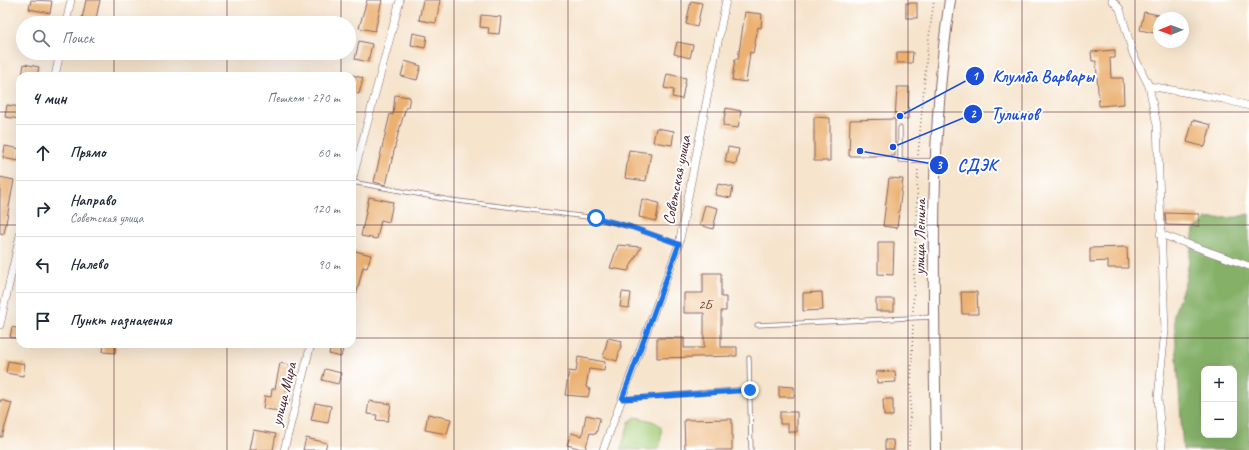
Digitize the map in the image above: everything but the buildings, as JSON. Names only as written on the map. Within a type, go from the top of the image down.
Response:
[{"type":"street","points":[[68,16],[72,0]]},
{"type":"street","points":[[356,166],[400,0]]},
{"type":"street","name":"Советская улица","points":[[603,450],[679,244],[726,0]]},
{"type":"street","name":"улица Ленина","points":[[936,450],[934,317],[936,162],[941,83],[950,0]]},
{"type":"street","points":[[1112,0],[1120,9],[1133,54],[1149,86],[1157,125],[1160,234],[1165,330],[1158,398],[1162,450]]},
{"type":"street","points":[[56,72],[58,60]]},
{"type":"street","points":[[1149,86],[1223,99],[1249,106]]},
{"type":"street","points":[[1160,234],[1249,266]]},
{"type":"street","points":[[0,325],[16,253]]},
{"type":"street","name":"улица Мира","points":[[284,450],[310,348]]},
{"type":"lane","points":[[900,128],[900,160],[936,162]]},
{"type":"lane","points":[[356,182],[450,200],[596,218],[631,227],[679,244]]},
{"type":"lane","points":[[757,325],[934,317]]},
{"type":"lane","points":[[749,358],[751,450]]},
{"type":"lane","points":[[622,399],[750,390]]},
{"type":"path","points":[[909,450],[918,160],[927,52],[934,0]]},
{"type":"green space","points":[[1249,214],[1249,450],[1183,450],[1174,314],[1186,279],[1194,230],[1207,219],[1237,217]]},
{"type":"green space","points":[[636,417],[652,421],[660,426],[661,434],[658,450],[621,450],[629,422]]},
{"type":"place","name":"Клумба Варвары","points":[[900,116]]},
{"type":"place","name":"Тулинов","points":[[893,147]]},
{"type":"place","name":"СДЭК","points":[[860,151]]},
{"type":"route","points":[[596,218],[631,227],[679,244],[622,399],[750,390]]}]
